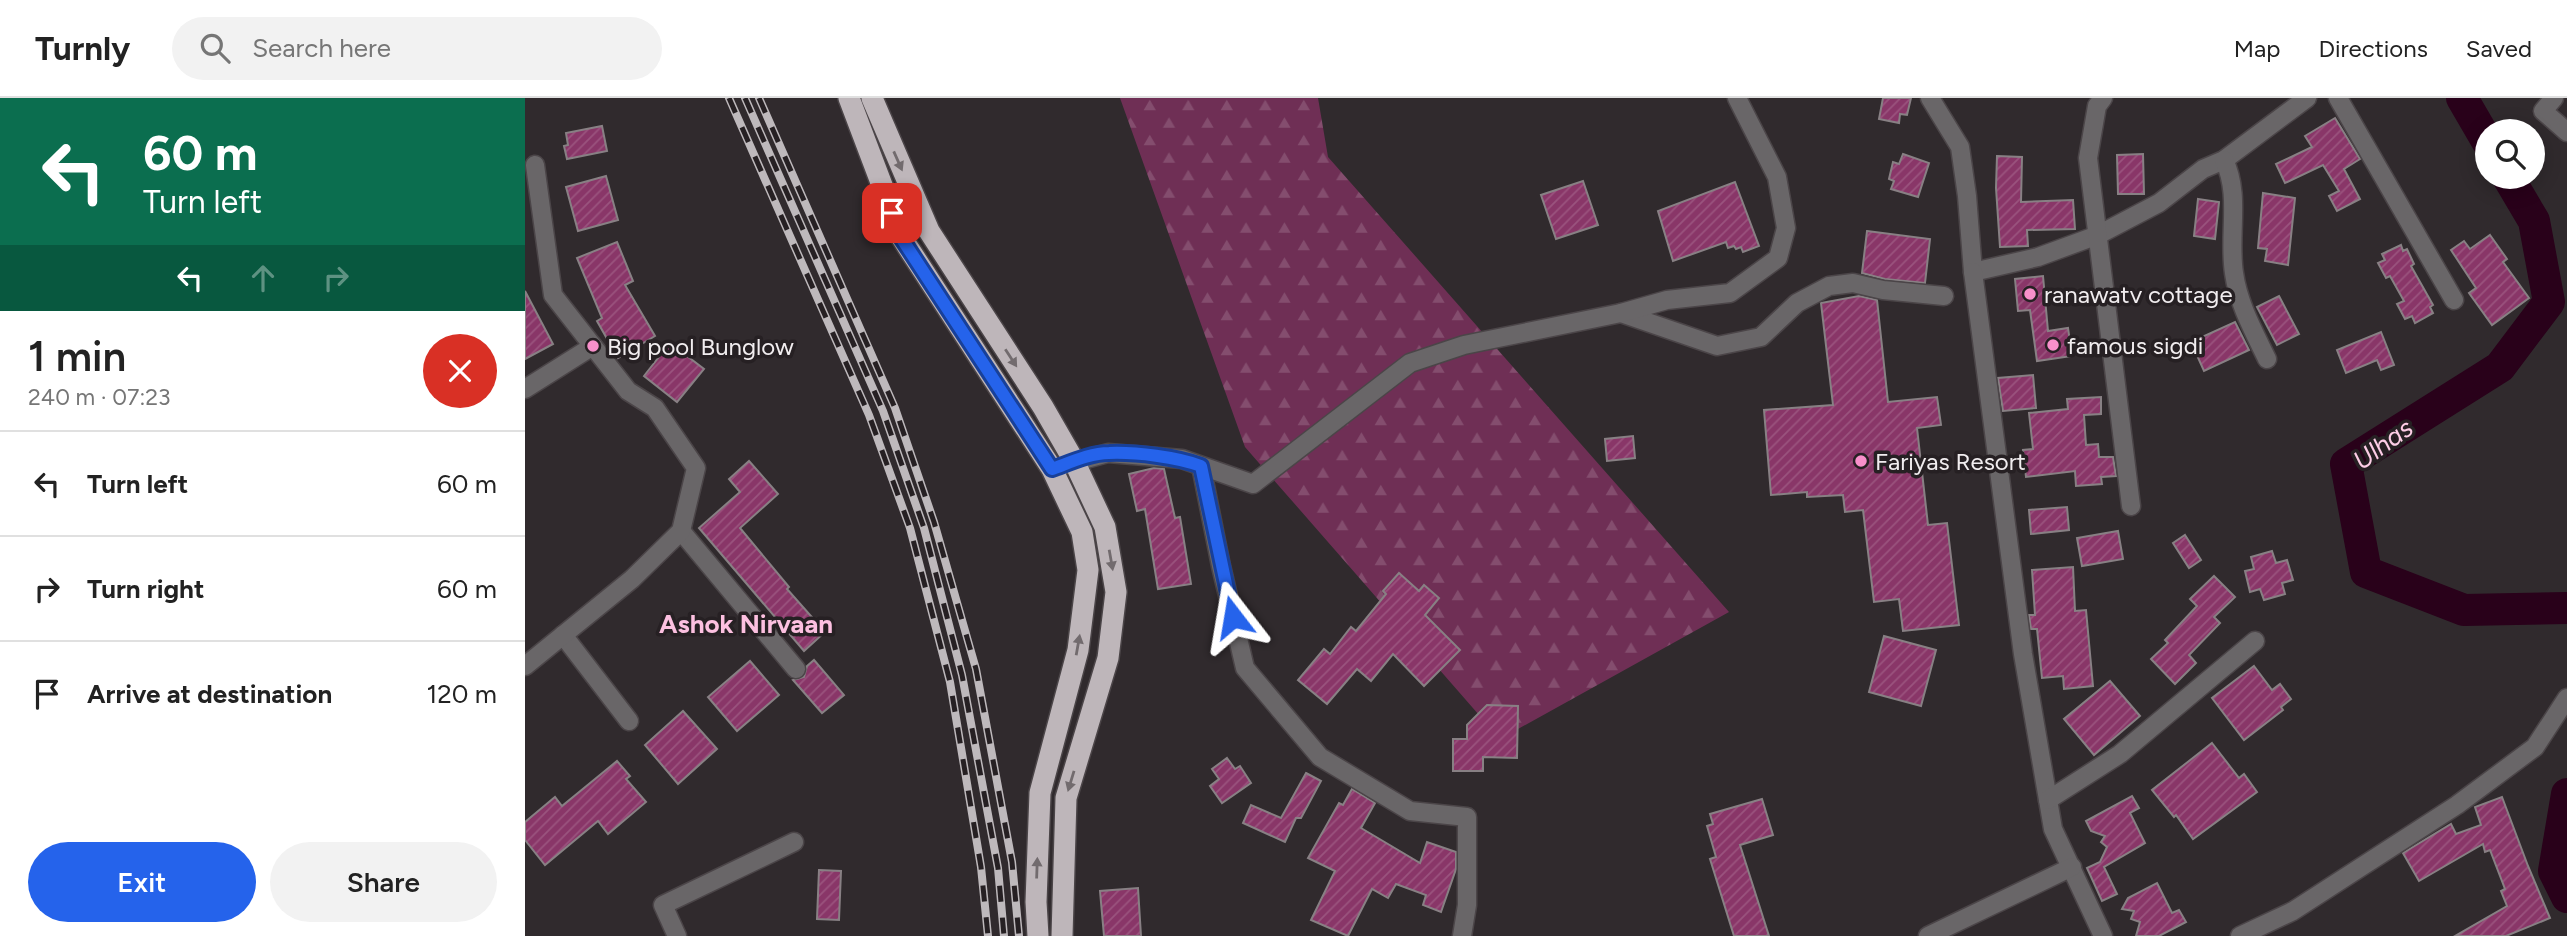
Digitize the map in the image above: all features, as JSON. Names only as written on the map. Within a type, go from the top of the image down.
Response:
[{"type":"highway","points":[[849,98],[902,239],[1052,469],[1082,533],[1088,569],[1077,650],[1040,793],[1036,902],[1038,936]]},
{"type":"highway","points":[[872,98],[929,231],[1043,407],[1074,461],[1105,527],[1117,592],[1108,658],[1066,798],[1062,936]]},
{"type":"street","points":[[1052,469],[1108,453],[1182,459],[1253,484],[1410,363],[1464,345],[1621,313],[1667,300],[1730,293],[1778,258],[1786,228],[1777,177],[1737,98]]},
{"type":"street","points":[[1930,98],[1960,147],[1968,197],[1973,272],[2023,654],[2053,830],[2103,936]]},
{"type":"street","points":[[2103,98],[2097,106],[2088,158],[2131,506]]},
{"type":"street","points":[[1973,272],[2038,257],[2098,235],[2159,203],[2203,169],[2224,160],[2307,98]]},
{"type":"street","points":[[2338,98],[2454,300]]},
{"type":"street","points":[[2554,98],[2543,111],[2567,131]]},
{"type":"street","points":[[2224,160],[2232,177],[2234,273],[2243,307],[2267,359]]},
{"type":"street","points":[[525,666],[632,579],[681,531],[696,468],[655,408],[628,391],[553,295],[535,164]]},
{"type":"street","points":[[1621,313],[1717,346],[1761,337],[1797,303],[1829,286],[1853,284],[1944,296]]},
{"type":"street","points":[[525,389],[593,346]]},
{"type":"street","points":[[1201,466],[1245,668],[1319,757],[1410,811],[1467,817],[1467,905],[1462,936]]},
{"type":"street","points":[[681,531],[796,669]]},
{"type":"street","points":[[563,635],[629,721]]},
{"type":"street","points":[[2048,800],[2120,754],[2255,641]]},
{"type":"street","points":[[2240,936],[2293,911],[2468,797],[2535,747],[2567,698]]},
{"type":"street","points":[[677,936],[663,905],[793,842]]},
{"type":"street","points":[[1928,936],[2072,867]]},
{"type":"green space","points":[[1120,98],[1318,98],[1328,157],[1729,612],[1500,739],[1245,447]]},
{"type":"building","points":[[1883,98],[1911,98],[1907,115],[1900,114],[1899,123],[1879,119]]},
{"type":"building","points":[[2335,118],[2360,159],[2344,169],[2360,199],[2337,211],[2329,196],[2339,191],[2323,165],[2285,183],[2276,164],[2312,147],[2305,136]]},
{"type":"building","points":[[602,126],[607,151],[567,159],[564,146],[568,145],[566,133]]},
{"type":"building","points":[[1903,154],[1929,163],[1918,197],[1891,189],[1894,181],[1889,179],[1893,162],[1899,164]]},
{"type":"building","points":[[2143,154],[2144,194],[2118,194],[2117,155]]},
{"type":"building","points":[[1997,156],[2022,157],[2021,202],[2073,200],[2075,229],[2027,230],[2028,246],[2000,247]]},
{"type":"building","points":[[606,176],[618,220],[578,231],[566,187]]},
{"type":"building","points":[[1583,181],[1598,225],[1556,239],[1541,195]]},
{"type":"building","points":[[1735,182],[1759,246],[1743,252],[1741,247],[1728,248],[1726,242],[1673,261],[1658,211]]},
{"type":"building","points":[[2263,193],[2295,198],[2288,265],[2265,261],[2267,249],[2258,248]]},
{"type":"building","points":[[2198,199],[2219,202],[2215,239],[2194,236]]},
{"type":"building","points":[[1867,231],[1930,239],[1925,283],[1885,279],[1862,273]]},
{"type":"building","points":[[2490,235],[2507,259],[2503,262],[2529,298],[2492,325],[2469,293],[2476,288],[2451,250],[2464,241],[2470,249]]},
{"type":"building","points":[[617,242],[633,281],[625,285],[655,336],[618,358],[597,321],[602,318],[577,258]]},
{"type":"building","points":[[2401,245],[2403,251],[2407,249],[2414,264],[2411,266],[2433,305],[2430,307],[2433,313],[2415,323],[2412,316],[2405,319],[2397,304],[2404,301],[2390,276],[2386,278],[2378,263],[2385,260],[2382,254]]},
{"type":"building","points":[[2043,276],[2048,331],[2068,328],[2072,356],[2037,361],[2030,310],[2018,311],[2015,279]]},
{"type":"building","points":[[525,291],[553,344],[525,359]]},
{"type":"building","points":[[1859,296],[1877,300],[1888,402],[1937,397],[1941,425],[1917,428],[1928,525],[1947,523],[1959,625],[1903,631],[1899,599],[1874,602],[1863,510],[1845,512],[1843,495],[1807,497],[1807,492],[1771,495],[1764,410],[1833,405],[1821,303]]},
{"type":"building","points":[[2279,296],[2299,334],[2277,345],[2257,307]]},
{"type":"building","points":[[2235,322],[2249,350],[2204,371],[2191,342]]},
{"type":"building","points":[[2381,332],[2394,365],[2381,370],[2377,360],[2346,373],[2337,350]]},
{"type":"building","points":[[670,343],[704,369],[677,402],[644,376]]},
{"type":"building","points":[[2033,375],[2036,408],[2003,411],[1998,378]]},
{"type":"building","points":[[2101,397],[2101,414],[2084,415],[2086,445],[2098,444],[2099,457],[2113,457],[2116,476],[2101,477],[2102,484],[2076,486],[2075,471],[2026,477],[2023,450],[2033,449],[2029,413],[2068,409],[2067,399]]},
{"type":"building","points":[[1633,436],[1635,458],[1607,461],[1605,439]]},
{"type":"building","points":[[749,461],[778,494],[740,528],[789,587],[787,589],[825,632],[804,651],[699,528],[740,492],[729,479]]},
{"type":"building","points":[[1154,468],[1164,469],[1175,518],[1180,517],[1191,584],[1158,589],[1145,509],[1137,511],[1129,474]]},
{"type":"building","points":[[2067,507],[2069,530],[2031,534],[2029,510]]},
{"type":"building","points":[[2118,531],[2123,559],[2082,566],[2077,538]]},
{"type":"building","points":[[2185,535],[2201,560],[2189,568],[2173,543]]},
{"type":"building","points":[[2272,551],[2276,563],[2287,560],[2293,580],[2282,583],[2285,594],[2264,600],[2260,589],[2250,592],[2245,571],[2254,569],[2251,557]]},
{"type":"building","points":[[2073,567],[2075,611],[2086,610],[2093,686],[2064,689],[2063,676],[2042,678],[2037,629],[2031,629],[2029,615],[2035,615],[2032,570]]},
{"type":"building","points":[[1399,573],[1419,591],[1424,585],[1439,598],[1425,615],[1460,650],[1424,686],[1393,654],[1371,681],[1357,669],[1327,704],[1298,680],[1324,649],[1330,654],[1351,627],[1356,631],[1386,594],[1383,591]]},
{"type":"building","points":[[2214,576],[2235,597],[2214,617],[2220,623],[2189,655],[2196,663],[2175,684],[2151,659],[2168,643],[2165,640],[2197,606],[2190,599]]},
{"type":"building","points":[[1884,636],[1936,650],[1921,706],[1869,692]]},
{"type":"building","points":[[814,660],[844,695],[822,713],[793,680],[804,677],[807,666]]},
{"type":"building","points":[[750,661],[779,695],[737,731],[708,697]]},
{"type":"building","points":[[2254,666],[2272,690],[2280,684],[2291,699],[2281,707],[2283,710],[2244,740],[2212,698]]},
{"type":"building","points":[[2110,681],[2140,716],[2094,755],[2064,719]]},
{"type":"building","points":[[1487,705],[1518,706],[1517,758],[1483,757],[1483,771],[1453,771],[1453,739],[1467,739],[1467,725]]},
{"type":"building","points":[[683,711],[717,749],[678,784],[645,745]]},
{"type":"building","points":[[2212,743],[2239,778],[2244,774],[2257,792],[2193,839],[2176,815],[2174,817],[2152,790]]},
{"type":"building","points":[[1227,758],[1235,769],[1240,766],[1251,783],[1222,803],[1210,786],[1219,779],[1212,769]]},
{"type":"building","points":[[617,761],[630,776],[626,779],[646,802],[608,834],[598,821],[545,865],[525,840],[525,822],[555,797],[562,806]]},
{"type":"building","points":[[1306,773],[1321,781],[1301,818],[1296,818],[1285,842],[1243,823],[1251,805],[1281,818]]},
{"type":"building","points":[[1352,789],[1375,803],[1361,828],[1420,863],[1427,842],[1456,852],[1456,869],[1441,912],[1423,905],[1426,895],[1396,884],[1388,898],[1372,889],[1348,936],[1311,920],[1335,871],[1308,858],[1339,803],[1343,805]]},
{"type":"building","points":[[2132,796],[2139,808],[2130,813],[2145,843],[2104,867],[2117,894],[2102,901],[2087,868],[2100,862],[2107,847],[2101,842],[2105,836],[2091,831],[2086,821]]},
{"type":"building","points":[[2502,797],[2550,918],[2506,936],[2455,936],[2507,906],[2501,891],[2505,889],[2490,850],[2485,852],[2483,844],[2419,881],[2403,853],[2451,824],[2456,834],[2481,825],[2475,807]]},
{"type":"building","points":[[1762,799],[1773,835],[1740,845],[1769,936],[1734,936],[1710,859],[1716,857],[1707,826],[1713,824],[1710,814]]},
{"type":"building","points":[[819,870],[841,871],[839,920],[817,919]]},
{"type":"building","points":[[2157,883],[2172,913],[2179,910],[2186,922],[2159,936],[2136,936],[2140,922],[2131,919],[2134,911],[2122,909],[2128,898]]},
{"type":"building","points":[[1138,888],[1141,936],[1104,936],[1100,891]]},
{"type":"waterway","name":"Ulhas","points":[[2462,98],[2475,120]]},
{"type":"waterway","name":"Ulhas","points":[[2515,189],[2534,221],[2549,302],[2500,367],[2346,464],[2366,572],[2464,610],[2567,608]]},
{"type":"waterway","name":"Ulhas","points":[[2567,794],[2554,871],[2567,897]]},
{"type":"railway","points":[[729,98],[869,415],[910,528],[950,682],[981,867],[988,936]]},
{"type":"railway","points":[[745,98],[883,411],[924,528],[962,675],[998,868],[1004,936]]},
{"type":"railway","points":[[759,98],[895,408],[934,522],[976,669],[1012,862],[1019,936]]},
{"type":"place","name":"ranawatv cottage","points":[[2030,294]]},
{"type":"place","name":"famous sigdi","points":[[2053,345]]},
{"type":"place","name":"Big pool Bunglow","points":[[593,346]]},
{"type":"place","name":"Fariyas Resort","points":[[1861,461]]},
{"type":"district","name":"Ashok Nirvaan","points":[[746,624]]},
{"type":"route","points":[[892,213],[902,239],[1052,469],[1108,453],[1182,459],[1201,466],[1233,617]]}]
